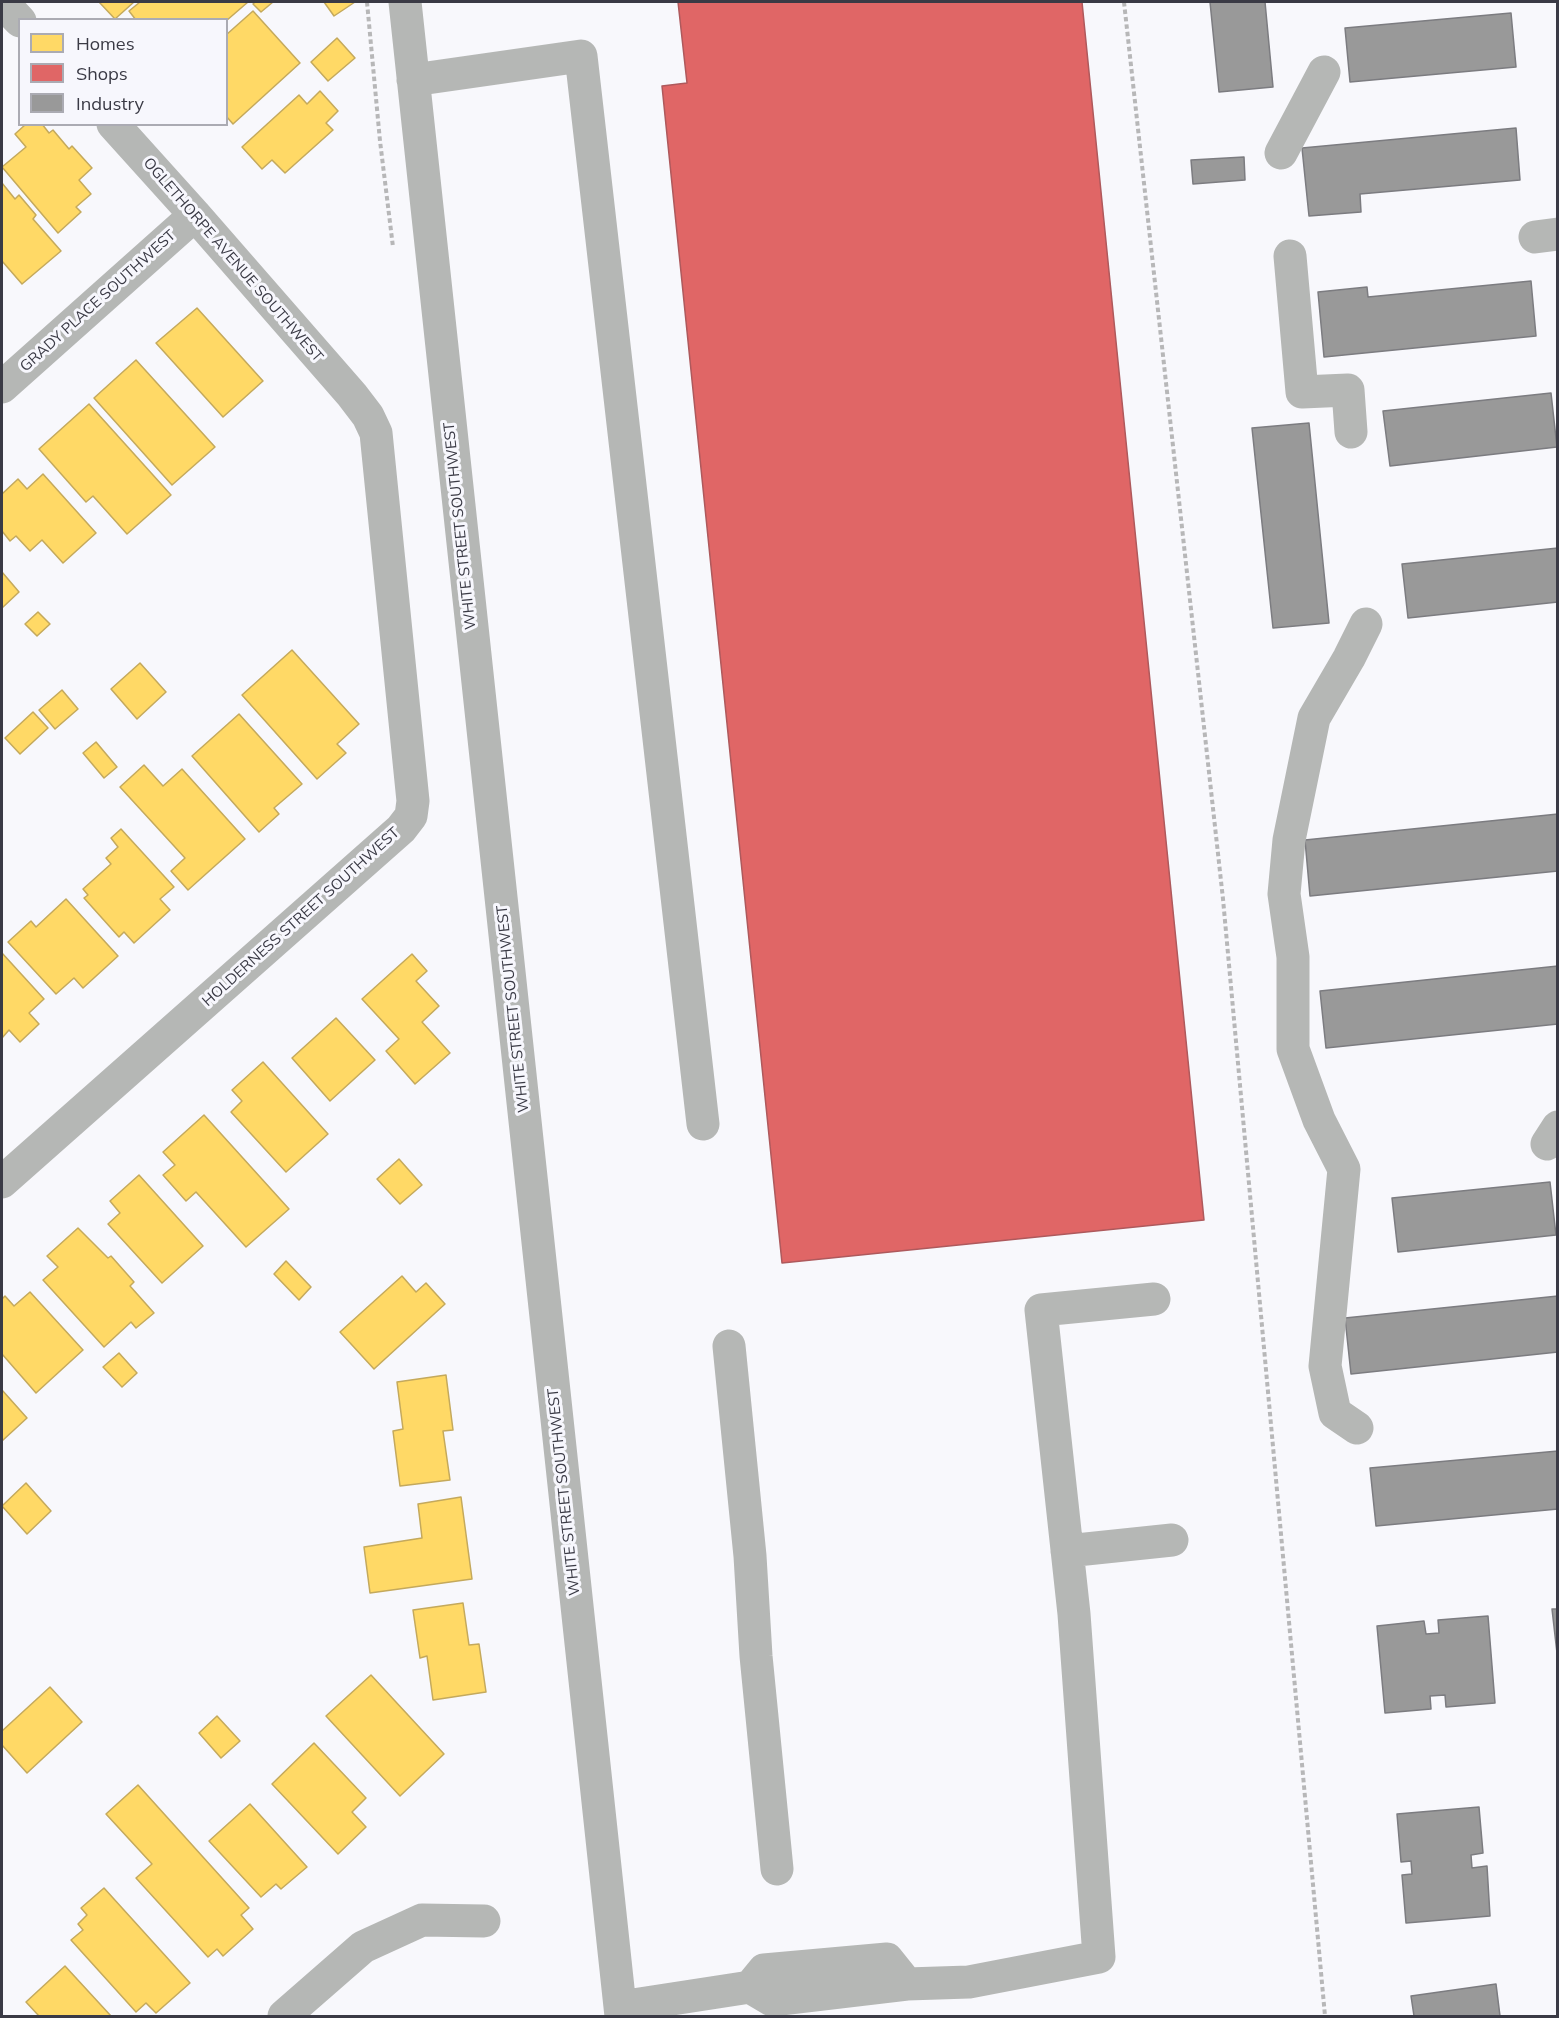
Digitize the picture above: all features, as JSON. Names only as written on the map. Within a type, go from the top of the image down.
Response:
[{"type":"street","points":[[2,2],[18,19]]},
{"type":"street","name":"WHITE STREET SOUTHWEST","points":[[405,2],[620,2012]]},
{"type":"street","points":[[413,80],[581,56],[703,1124]]},
{"type":"street","points":[[1281,153],[1324,72]]},
{"type":"street","name":"OGLETHORPE AVENUE SOUTHWEST","points":[[115,126],[352,395]]},
{"type":"street","name":"GRADY PLACE SOUTHWEST","points":[[2,387],[195,215]]},
{"type":"street","points":[[1290,256],[1302,392],[1348,390],[1351,432]]},
{"type":"street","name":"HOLDERNESS STREET SOUTHWEST","points":[[2,1182],[400,829],[411,816],[413,801],[376,433],[368,416],[352,395]]},
{"type":"street","points":[[1357,1428],[1335,1413],[1325,1366],[1344,1169],[1319,1120],[1293,1049],[1293,957],[1284,894],[1289,840],[1314,718],[1366,624]]},
{"type":"street","points":[[620,2012],[750,1987],[764,1970],[887,1959],[907,1984],[969,1982],[1099,1957],[1074,1614],[1041,1310],[1154,1299]]},
{"type":"street","points":[[729,1346],[777,1869]]},
{"type":"street","points":[[1067,1551],[1172,1540]]},
{"type":"street","points":[[284,2016],[363,1947],[422,1920],[484,1920]]},
{"type":"path","points":[[1124,2],[1223,899],[1325,2016]]},
{"type":"building: Homes","points":[[99,2],[134,2],[116,18]]},
{"type":"building: Homes","points":[[140,2],[248,2],[228,19],[134,18],[129,11]]},
{"type":"building: Homes","points":[[273,2],[261,12],[253,4]]},
{"type":"building: Homes","points":[[324,2],[355,2],[334,16]]},
{"type":"building: Homes","points":[[253,11],[300,63],[233,124],[228,118],[228,33]]},
{"type":"building: Homes","points":[[337,38],[355,58],[328,81],[311,62]]},
{"type":"building: Homes","points":[[320,91],[338,111],[326,123],[333,130],[285,173],[272,160],[262,169],[242,147],[299,95],[307,104]]},
{"type":"building: Homes","points":[[24,126],[44,126],[49,133],[53,130],[69,149],[72,146],[92,168],[79,180],[91,194],[76,207],[81,212],[58,233],[2,167],[26,147],[15,134]]},
{"type":"building: Homes","points":[[2,183],[15,199],[19,195],[36,215],[33,219],[61,251],[22,284],[2,261]]},
{"type":"building: Homes","points":[[197,308],[263,381],[223,417],[156,343]]},
{"type":"building: Homes","points":[[136,360],[215,447],[172,485],[94,398]]},
{"type":"building: Homes","points":[[89,404],[171,495],[127,534],[93,496],[86,502],[39,449]]},
{"type":"building: Homes","points":[[43,474],[96,533],[63,563],[42,540],[30,551],[16,536],[10,541],[2,531],[2,494],[18,479],[27,489]]},
{"type":"building: Homes","points":[[2,572],[19,592],[2,608]]},
{"type":"building: Homes","points":[[38,612],[50,624],[37,636],[25,624]]},
{"type":"building: Homes","points":[[292,650],[359,724],[337,744],[346,753],[317,779],[242,695]]},
{"type":"building: Homes","points":[[140,663],[166,692],[137,719],[111,689]]},
{"type":"building: Homes","points":[[62,690],[78,709],[55,729],[39,710]]},
{"type":"building: Homes","points":[[33,712],[48,728],[20,754],[5,738]]},
{"type":"building: Homes","points":[[239,714],[302,784],[274,808],[279,814],[259,832],[192,756]]},
{"type":"building: Homes","points":[[96,742],[117,767],[104,778],[83,753]]},
{"type":"building: Homes","points":[[144,765],[163,786],[182,769],[245,839],[188,890],[171,871],[185,858],[120,787]]},
{"type":"building: Homes","points":[[121,829],[174,887],[160,899],[170,910],[134,943],[124,932],[119,937],[84,898],[88,895],[83,889],[111,864],[106,858],[118,847],[111,838]]},
{"type":"building: Homes","points":[[66,899],[118,956],[83,988],[74,978],[56,994],[8,942],[31,921],[36,927]]},
{"type":"building: Homes","points":[[2,953],[44,999],[29,1013],[39,1024],[20,1042],[9,1030],[2,1038]]},
{"type":"building: Homes","points":[[412,954],[427,971],[416,981],[439,1006],[422,1022],[450,1053],[415,1084],[386,1051],[399,1039],[362,999]]},
{"type":"building: Homes","points":[[336,1018],[375,1060],[330,1101],[292,1058]]},
{"type":"building: Homes","points":[[263,1062],[328,1134],[286,1172],[231,1112],[242,1101],[232,1090]]},
{"type":"building: Homes","points":[[204,1115],[289,1209],[246,1247],[196,1192],[186,1201],[163,1175],[175,1165],[163,1152]]},
{"type":"building: Homes","points":[[399,1159],[422,1185],[400,1204],[377,1179]]},
{"type":"building: Homes","points":[[139,1175],[203,1246],[162,1283],[108,1224],[120,1213],[110,1201]]},
{"type":"building: Homes","points":[[78,1228],[108,1258],[111,1256],[134,1282],[130,1286],[154,1313],[136,1328],[131,1322],[104,1347],[43,1280],[58,1267],[47,1256]]},
{"type":"building: Homes","points":[[286,1261],[311,1287],[299,1300],[274,1274]]},
{"type":"building: Homes","points":[[402,1276],[416,1292],[426,1283],[445,1304],[374,1369],[340,1332]]},
{"type":"building: Homes","points":[[30,1292],[83,1350],[36,1393],[2,1354],[2,1299],[5,1296],[14,1306]]},
{"type":"building: Homes","points":[[119,1353],[137,1373],[122,1387],[103,1367]]},
{"type":"building: Homes","points":[[446,1375],[453,1430],[443,1431],[450,1480],[400,1486],[393,1431],[403,1429],[397,1382]]},
{"type":"building: Homes","points":[[2,1390],[27,1418],[2,1441]]},
{"type":"building: Homes","points":[[26,1483],[51,1511],[27,1534],[2,1506]]},
{"type":"building: Homes","points":[[461,1497],[472,1579],[370,1593],[364,1547],[422,1538],[418,1504]]},
{"type":"building: Homes","points":[[463,1603],[469,1645],[479,1644],[486,1692],[433,1700],[427,1656],[420,1658],[413,1610]]},
{"type":"building: Homes","points":[[371,1675],[444,1754],[400,1796],[326,1716]]},
{"type":"building: Homes","points":[[50,1687],[82,1722],[27,1773],[2,1745],[2,1731]]},
{"type":"building: Homes","points":[[217,1716],[240,1741],[221,1758],[199,1733]]},
{"type":"building: Homes","points":[[314,1743],[366,1798],[352,1812],[366,1827],[338,1854],[272,1784]]},
{"type":"building: Homes","points":[[138,1785],[249,1908],[241,1915],[253,1929],[223,1956],[217,1949],[208,1957],[136,1878],[152,1864],[106,1814]]},
{"type":"building: Homes","points":[[250,1804],[307,1867],[281,1889],[276,1884],[261,1897],[209,1841]]},
{"type":"building: Homes","points":[[104,1888],[190,1983],[156,2013],[146,2003],[136,2012],[71,1940],[83,1930],[78,1924],[87,1915],[81,1908]]},
{"type":"building: Homes","points":[[65,1966],[111,2016],[39,2016],[26,2002]]},
{"type":"building: Shops","points":[[678,2],[1082,2],[1204,1220],[782,1263],[662,86],[687,83]]},
{"type":"building: Industry","points":[[1210,2],[1265,2],[1273,87],[1219,92]]},
{"type":"building: Industry","points":[[1511,13],[1516,67],[1350,82],[1345,28]]},
{"type":"building: Industry","points":[[1516,128],[1520,180],[1360,194],[1361,212],[1309,216],[1302,148]]},
{"type":"building: Industry","points":[[1244,157],[1245,180],[1193,184],[1191,160]]},
{"type":"building: Industry","points":[[1531,281],[1536,336],[1324,357],[1318,292],[1367,287],[1368,297]]},
{"type":"building: Industry","points":[[1551,393],[1557,447],[1390,466],[1383,411]]},
{"type":"building: Industry","points":[[1309,423],[1329,623],[1273,628],[1252,428]]},
{"type":"building: Industry","points":[[1558,548],[1558,602],[1408,618],[1402,564]]},
{"type":"building: Industry","points":[[1558,814],[1558,871],[1310,896],[1305,840]]},
{"type":"building: Industry","points":[[1558,966],[1558,1024],[1326,1048],[1320,991]]},
{"type":"building: Industry","points":[[1550,1182],[1556,1235],[1398,1252],[1392,1198]]},
{"type":"building: Industry","points":[[1558,1296],[1558,1352],[1351,1374],[1345,1318]]},
{"type":"building: Industry","points":[[1558,1451],[1558,1509],[1376,1526],[1370,1468]]},
{"type":"building: Industry","points":[[1552,1609],[1558,1609],[1558,1662]]},
{"type":"building: Industry","points":[[1488,1616],[1495,1703],[1446,1707],[1445,1695],[1430,1696],[1431,1709],[1385,1713],[1377,1626],[1424,1621],[1426,1634],[1439,1633],[1438,1620]]},
{"type":"building: Industry","points":[[1479,1807],[1483,1853],[1471,1855],[1472,1868],[1487,1866],[1490,1916],[1406,1923],[1402,1875],[1412,1874],[1411,1861],[1401,1862],[1397,1814]]},
{"type":"building: Industry","points":[[1496,1984],[1500,2016],[1414,2016],[1411,1996]]}]
